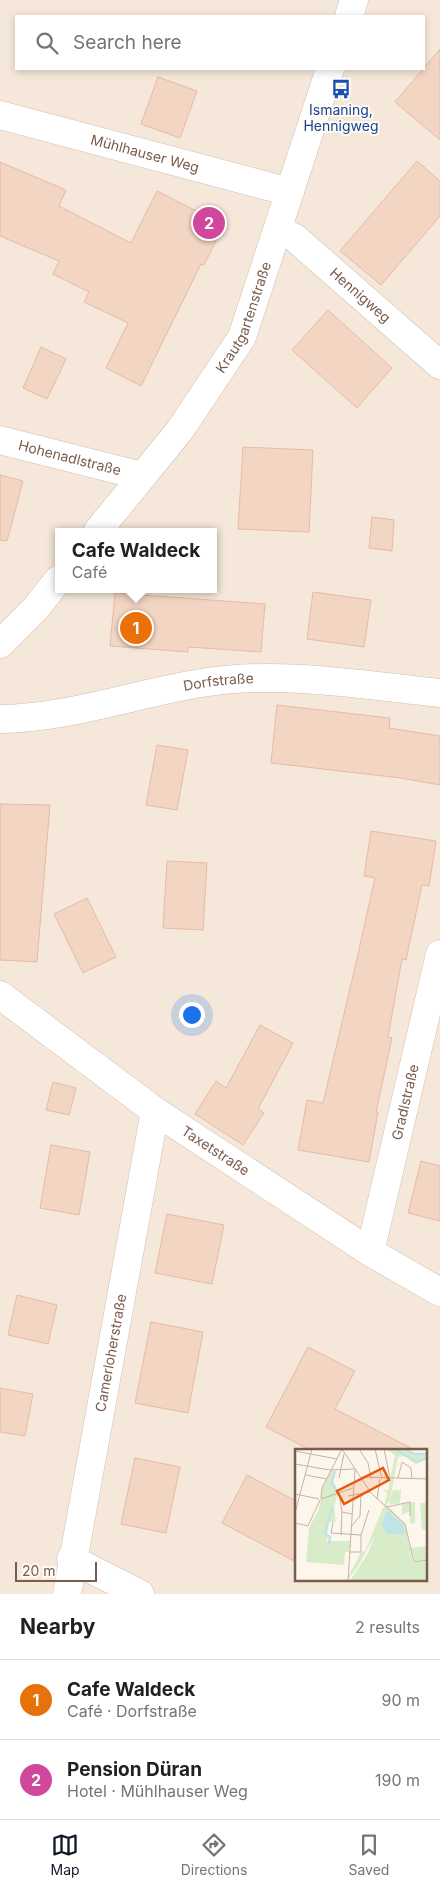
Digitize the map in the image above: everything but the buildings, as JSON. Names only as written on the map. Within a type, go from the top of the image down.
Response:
[{"type":"street","points":[[349,15],[354,0]]},
{"type":"street","name":"Krautgartenstraße","points":[[100,528],[180,430],[242,337],[330,70]]},
{"type":"street","name":"Mühlhauser Weg","points":[[0,116],[290,192]]},
{"type":"street","name":"Hennigweg","points":[[278,229],[295,238],[440,365]]},
{"type":"street","name":"Hohenadlstraße","points":[[0,440],[142,476]]},
{"type":"street","points":[[0,644],[36,608],[55,584]]},
{"type":"street","name":"Dorfstraße","points":[[0,719],[32,718],[203,683],[230,681],[286,678],[440,693]]},
{"type":"street","name":"Gradlstraße","points":[[370,1252],[435,1001],[440,954]]},
{"type":"street","name":"Taxetstraße","points":[[0,995],[155,1112],[370,1252],[440,1292]]},
{"type":"street","name":"Camerloherstraße","points":[[67,1594],[155,1112]]},
{"type":"street","points":[[72,1559],[140,1594]]},
{"type":"shaded area","points":[[0,0],[440,0],[440,1594],[0,1594]]},
{"type":"place","name":"Ismaning, Hennigweg","points":[[341,89]]},
{"type":"place","name":"Pension Düran","points":[[209,223]]},
{"type":"place","name":"Cafe Waldeck","points":[[136,628]]}]
